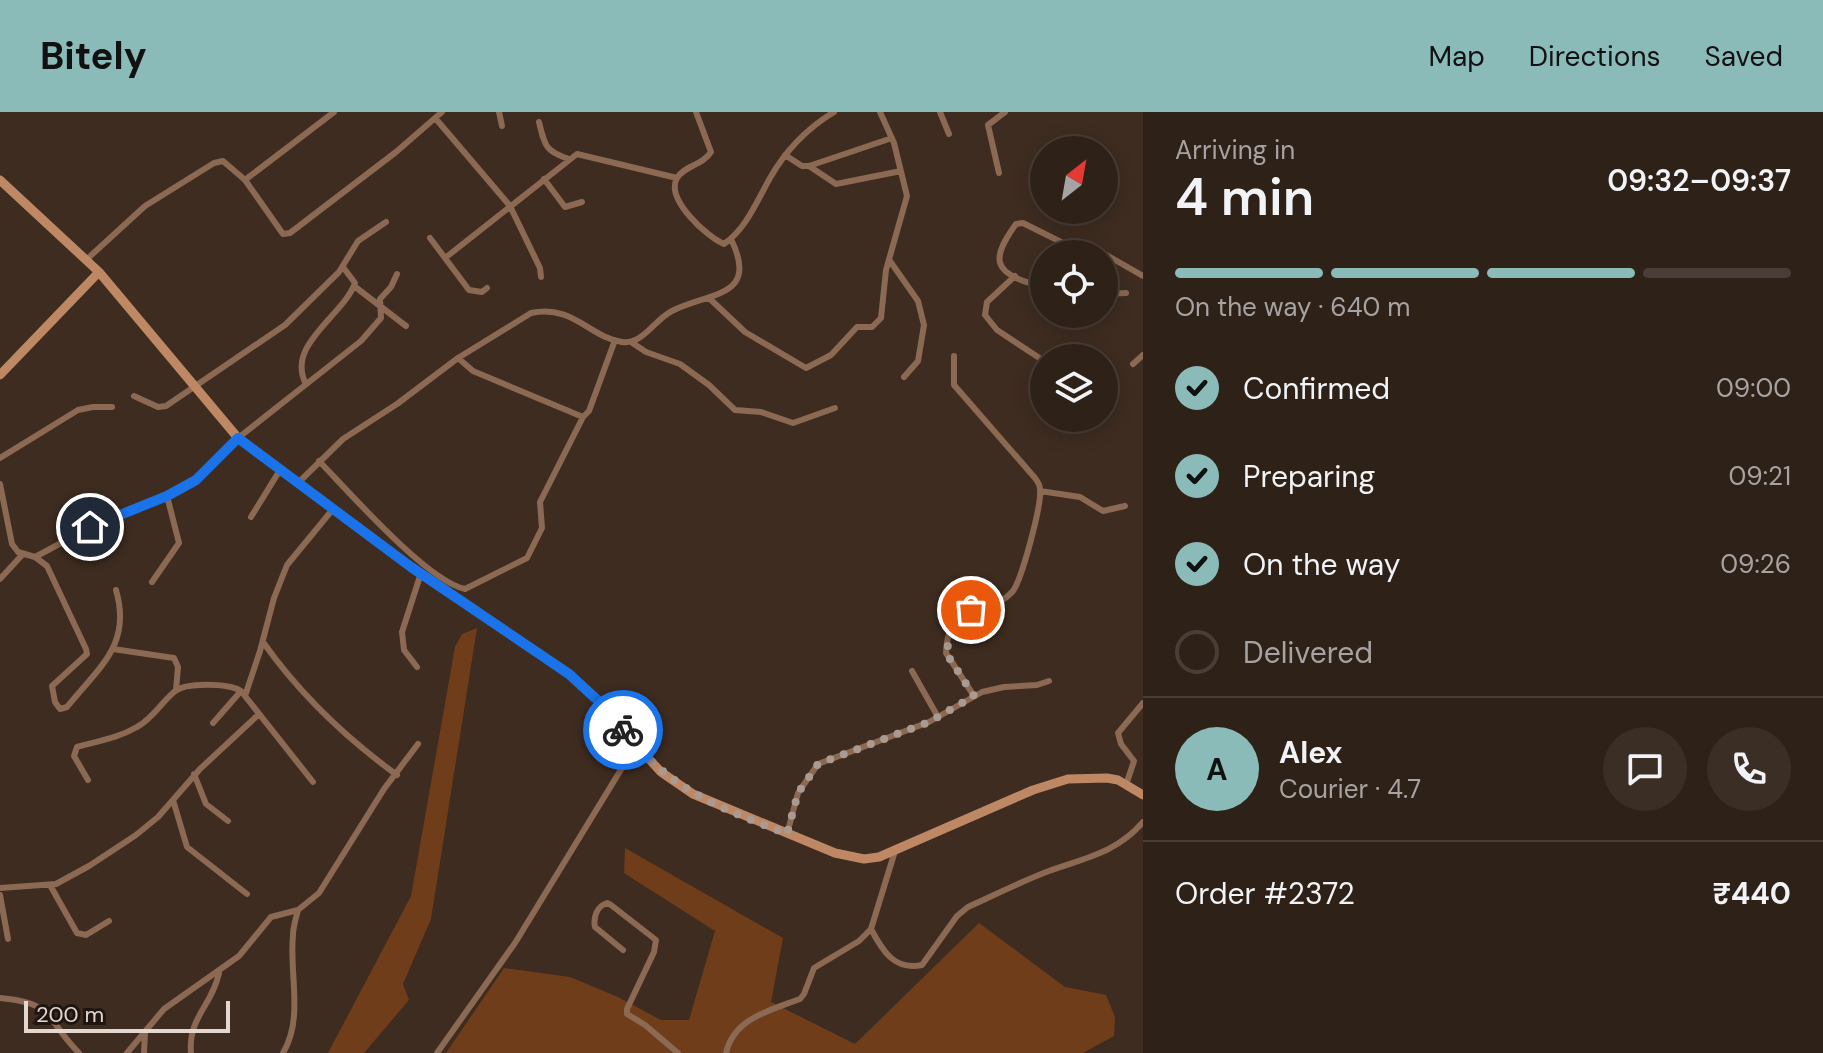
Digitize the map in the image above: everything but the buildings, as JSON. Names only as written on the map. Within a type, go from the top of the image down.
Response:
[{"type":"main road","points":[[0,180],[99,272],[238,438],[421,573],[569,674],[606,708],[661,772],[693,794],[835,853],[864,859],[895,851],[1033,790],[1068,779],[1107,778],[1143,795]]},
{"type":"main road","points":[[1,372],[99,272]]},
{"type":"street","points":[[245,180],[334,112]]},
{"type":"street","points":[[86,260],[145,206],[214,163],[223,161],[245,180],[279,231],[287,235],[396,152],[442,112]]},
{"type":"street","points":[[499,112],[502,126]]},
{"type":"street","points":[[696,112],[711,152],[677,178],[674,192],[692,218],[724,244],[757,205],[791,145],[834,112]]},
{"type":"street","points":[[709,298],[745,332],[803,366],[811,367],[831,355],[857,327],[872,327],[881,318],[886,270],[907,196],[892,138],[880,112]]},
{"type":"street","points":[[940,112],[949,134]]},
{"type":"street","points":[[999,173],[988,125],[1005,112]]},
{"type":"street","points":[[436,119],[510,206],[540,268],[541,277]]},
{"type":"street","points":[[539,122],[546,147],[553,154],[569,159]]},
{"type":"street","points":[[785,155],[802,166],[809,166],[892,138]]},
{"type":"street","points":[[445,258],[569,159],[580,154],[677,178]]},
{"type":"street","points":[[809,166],[836,184],[901,171]]},
{"type":"street","points":[[544,179],[565,207],[582,202]]},
{"type":"street","points":[[134,396],[161,408],[285,325],[343,267],[358,241],[386,222]]},
{"type":"street","points":[[1030,283],[1003,268],[998,260],[1008,234],[1016,224],[1023,223],[1057,240]]},
{"type":"street","points":[[430,238],[469,290],[482,292],[487,288]]},
{"type":"street","points":[[631,342],[672,311],[732,286],[741,268],[731,239]]},
{"type":"street","points":[[890,261],[918,301],[924,325],[918,361],[904,377]]},
{"type":"street","points":[[1118,262],[1143,276]]},
{"type":"street","points":[[306,384],[301,369],[304,355],[325,321],[348,298],[354,286],[355,280],[343,267]]},
{"type":"street","points":[[35,557],[104,520],[167,496],[205,473],[238,438],[361,341],[381,318],[380,299],[397,274]]},
{"type":"street","points":[[1015,276],[987,302],[985,315],[997,330],[1030,352]]},
{"type":"street","points":[[354,286],[406,326]]},
{"type":"street","points":[[1118,293],[1126,293]]},
{"type":"street","points":[[298,483],[343,439],[397,404],[458,358],[538,311],[567,315],[615,340],[631,342],[646,352],[680,364],[709,385],[735,410],[761,412],[793,423],[835,408]]},
{"type":"street","points":[[319,461],[422,563],[457,587],[465,589],[527,558],[542,528],[540,502],[583,417],[589,411],[615,340]]},
{"type":"street","points":[[1133,364],[1143,355]]},
{"type":"street","points":[[954,356],[953,380],[958,391],[1035,478],[1040,491],[1032,536],[1016,585],[1002,599],[971,610],[953,626],[946,653],[974,696]]},
{"type":"street","points":[[458,358],[473,371],[583,417]]},
{"type":"street","points":[[0,458],[78,410],[112,407]]},
{"type":"street","points":[[251,517],[280,470]]},
{"type":"street","points":[[0,484],[2,511],[9,538],[18,552],[35,557],[47,566],[87,654],[52,686],[57,706],[63,709],[113,649],[119,637],[121,615],[116,590]]},
{"type":"street","points":[[1040,491],[1080,497],[1103,511],[1125,506]]},
{"type":"street","points":[[152,582],[179,543],[167,496]]},
{"type":"street","points":[[213,723],[243,694],[287,565],[333,509]]},
{"type":"street","points":[[0,579],[23,554]]},
{"type":"street","points":[[417,667],[404,650],[402,632],[421,573]]},
{"type":"street","points":[[263,642],[285,673],[356,744],[397,775]]},
{"type":"street","points":[[113,649],[174,658],[178,667],[176,690]]},
{"type":"street","points":[[912,671],[938,717]]},
{"type":"street","points":[[787,834],[798,793],[818,764],[938,717],[974,696],[1004,687],[1049,681]]},
{"type":"street","points":[[88,780],[74,756],[77,747],[112,739],[140,726],[176,690],[214,684],[231,686],[243,694],[313,782]]},
{"type":"street","points":[[1126,785],[1134,761],[1121,744],[1118,733],[1143,703]]},
{"type":"street","points":[[0,888],[46,885],[89,866],[136,835],[152,823],[194,774],[259,714]]},
{"type":"street","points":[[127,1053],[164,1009],[239,956],[271,917],[298,910],[319,893],[384,789],[418,744]]},
{"type":"street","points":[[437,1053],[515,943],[636,745]]},
{"type":"street","points":[[194,774],[206,804],[228,821]]},
{"type":"street","points":[[173,800],[187,847],[247,894]]},
{"type":"street","points":[[871,929],[881,949],[892,960],[909,966],[922,965],[957,916],[968,907],[1051,870],[1096,856],[1126,840],[1143,822]]},
{"type":"street","points":[[726,1053],[728,1045],[749,1019],[800,999],[814,968],[859,941],[871,929],[895,851]]},
{"type":"street","points":[[46,885],[77,933],[86,935],[109,921]]},
{"type":"street","points":[[0,895],[8,939]]},
{"type":"street","points":[[623,950],[595,927],[595,916],[601,905],[611,905],[656,940],[654,952],[627,1014],[678,1053]]},
{"type":"street","points":[[283,1053],[293,1026],[293,934],[298,910]]},
{"type":"street","points":[[191,1053],[191,1031],[213,993],[219,973]]},
{"type":"street","points":[[0,998],[19,1000],[45,1010],[79,1053]]},
{"type":"street","points":[[144,1053],[145,1032]]},
{"type":"shaded area","points":[[477,628],[431,919],[403,984],[409,1000],[364,1053],[328,1053],[411,896],[455,647],[462,634]]},
{"type":"shaded area","points":[[625,848],[783,938],[771,1002],[855,1044],[979,923],[1065,987],[1106,995],[1115,1017],[1114,1036],[1083,1053],[446,1053],[504,968],[570,977],[618,997],[661,1020],[689,1020],[715,931],[624,873]]},
{"type":"way so far","points":[[623,730],[661,772],[693,794],[787,834],[798,793],[818,764],[929,722],[974,696],[946,653],[953,626],[971,610]]},
{"type":"route","points":[[90,527],[167,496],[196,480],[238,438],[411,567],[569,674],[606,708],[623,730]]}]
